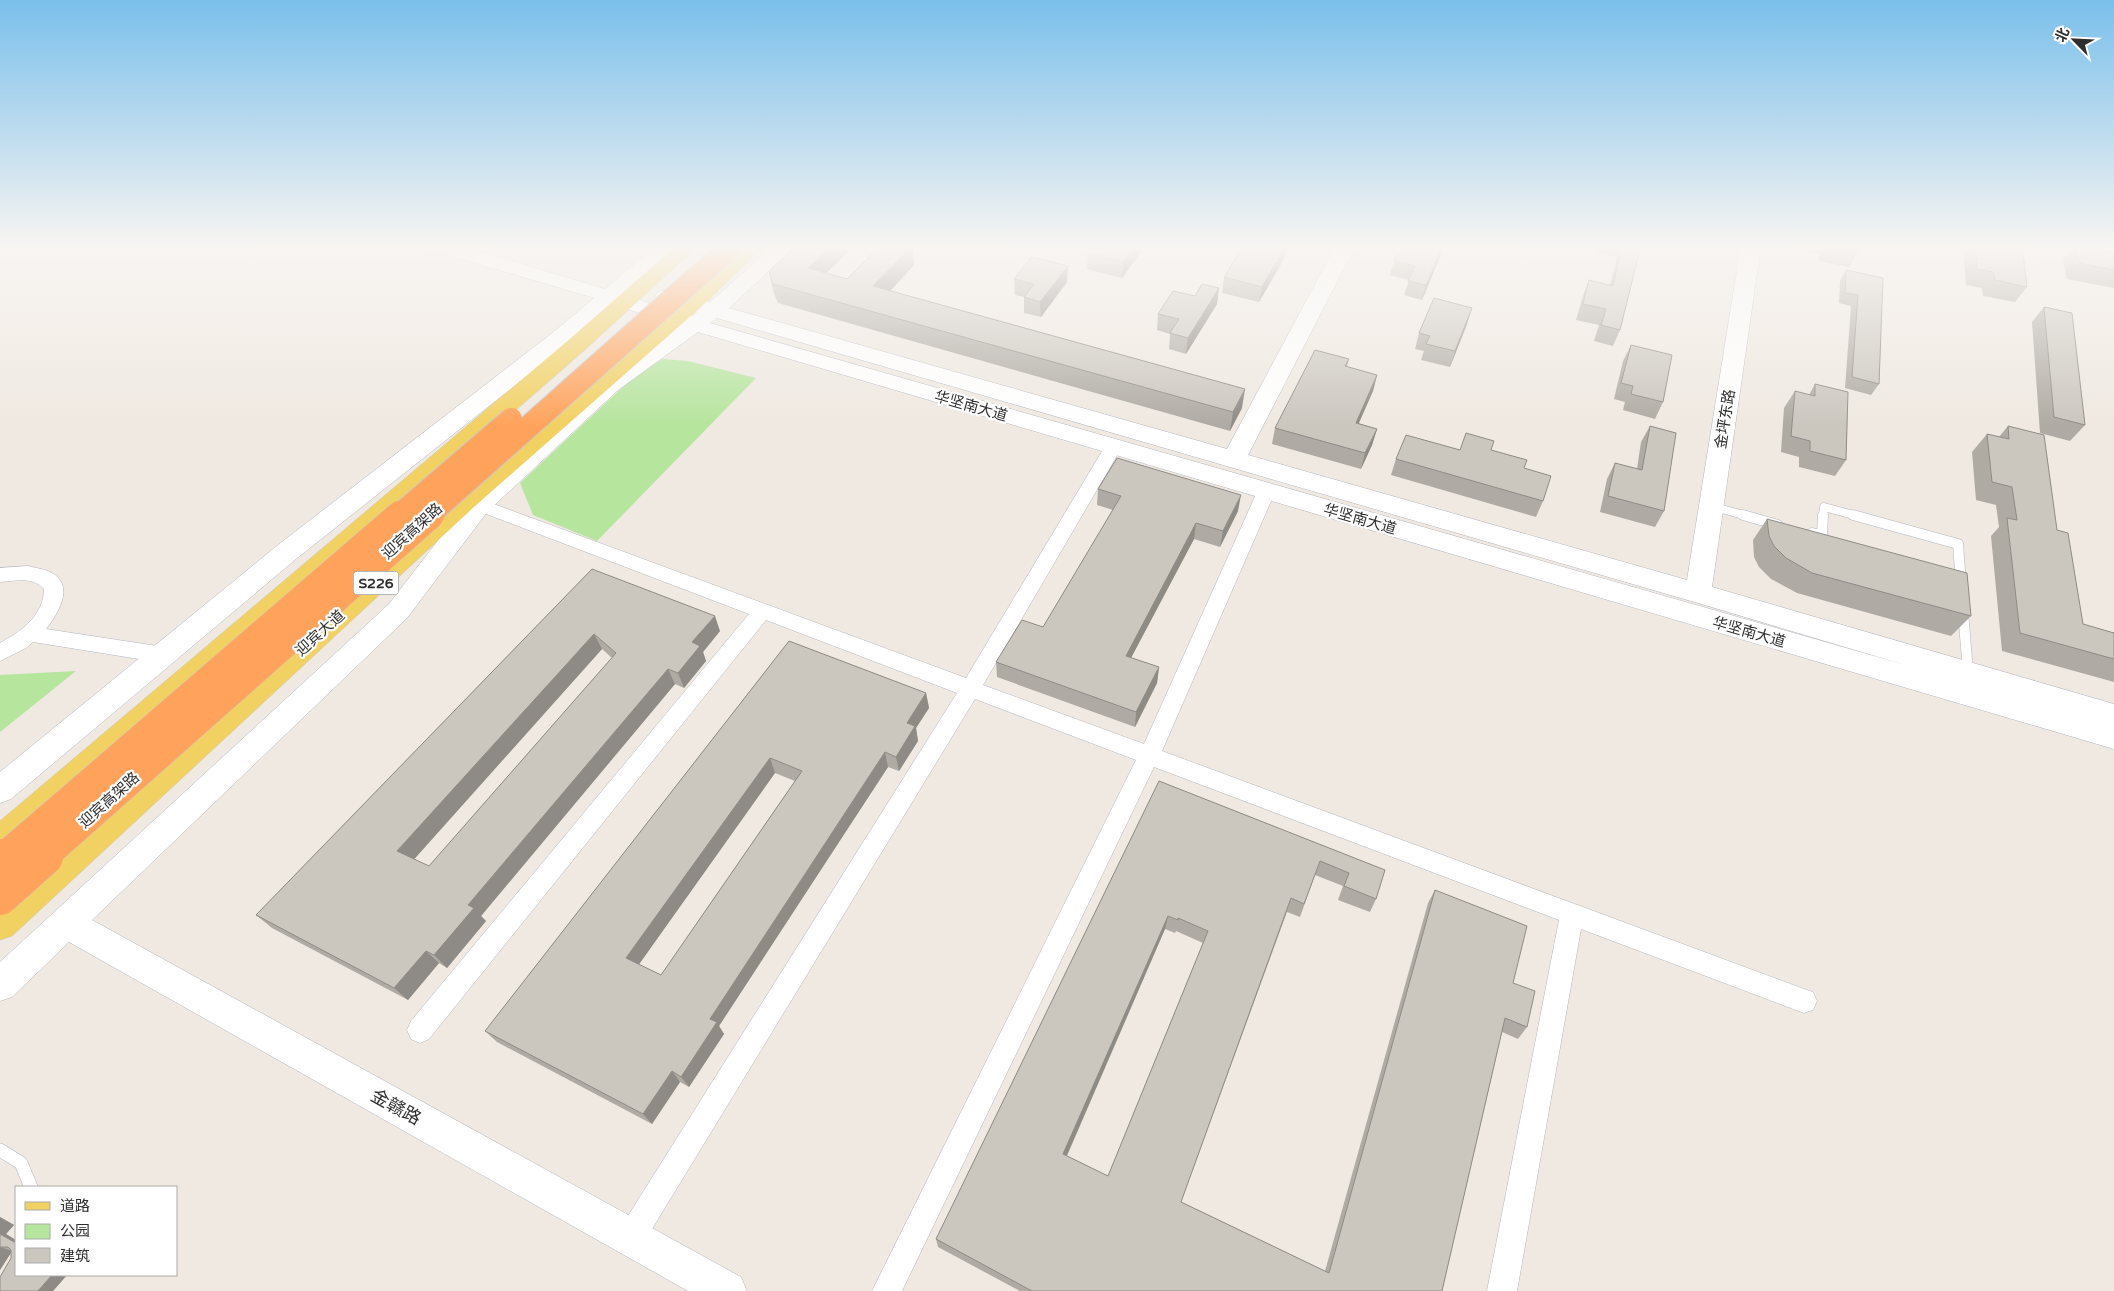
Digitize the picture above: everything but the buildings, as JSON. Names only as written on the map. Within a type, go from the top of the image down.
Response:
[{"type":"highway","name":"迎宾高架路","points":[[0,860],[640,305]]},
{"type":"highway","name":"迎宾高架路","points":[[0,897],[665,305]]},
{"type":"main road","points":[[0,840],[609,305]]},
{"type":"main road","points":[[694,314],[702,305]]},
{"type":"main road","name":"迎宾大道","points":[[0,925],[473,503]]},
{"type":"street","points":[[0,790],[287,552],[559,339],[606,305]]},
{"type":"street","name":"华坚南大道","points":[[664,305],[1113,447],[2114,738]]},
{"type":"street","points":[[0,985],[398,611],[473,503],[694,314],[713,305]]},
{"type":"street","points":[[1234,459],[1314,305]]},
{"type":"street","name":"金坪东路","points":[[1698,593],[1742,305]]},
{"type":"street","name":"华坚南大道","points":[[694,314],[1234,459],[2114,716]]},
{"type":"street","points":[[631,1237],[970,689],[1113,447]]},
{"type":"street","points":[[887,1291],[1149,756],[1266,492]]},
{"type":"street","points":[[473,503],[1804,1001]]},
{"type":"street","points":[[0,574],[18,572],[38,574],[50,581],[55,592],[54,604],[45,619],[31,634],[0,653]]},
{"type":"street","points":[[420,1030],[762,611]]},
{"type":"street","points":[[31,634],[164,655]]},
{"type":"street","points":[[1502,1291],[1572,915]]},
{"type":"street","name":"金赣路","points":[[65,923],[728,1291]]},
{"type":"lane","points":[[1711,506],[1785,526]]},
{"type":"lane","points":[[1804,531],[1822,536],[1824,508],[1958,544],[1968,672]]},
{"type":"lane","points":[[0,1150],[19,1159],[27,1173],[30,1186]]},
{"type":"green space","points":[[663,359],[688,361],[756,378],[597,541],[533,515],[520,483],[640,371]]},
{"type":"green space","points":[[76,671],[0,732],[0,675]]}]
